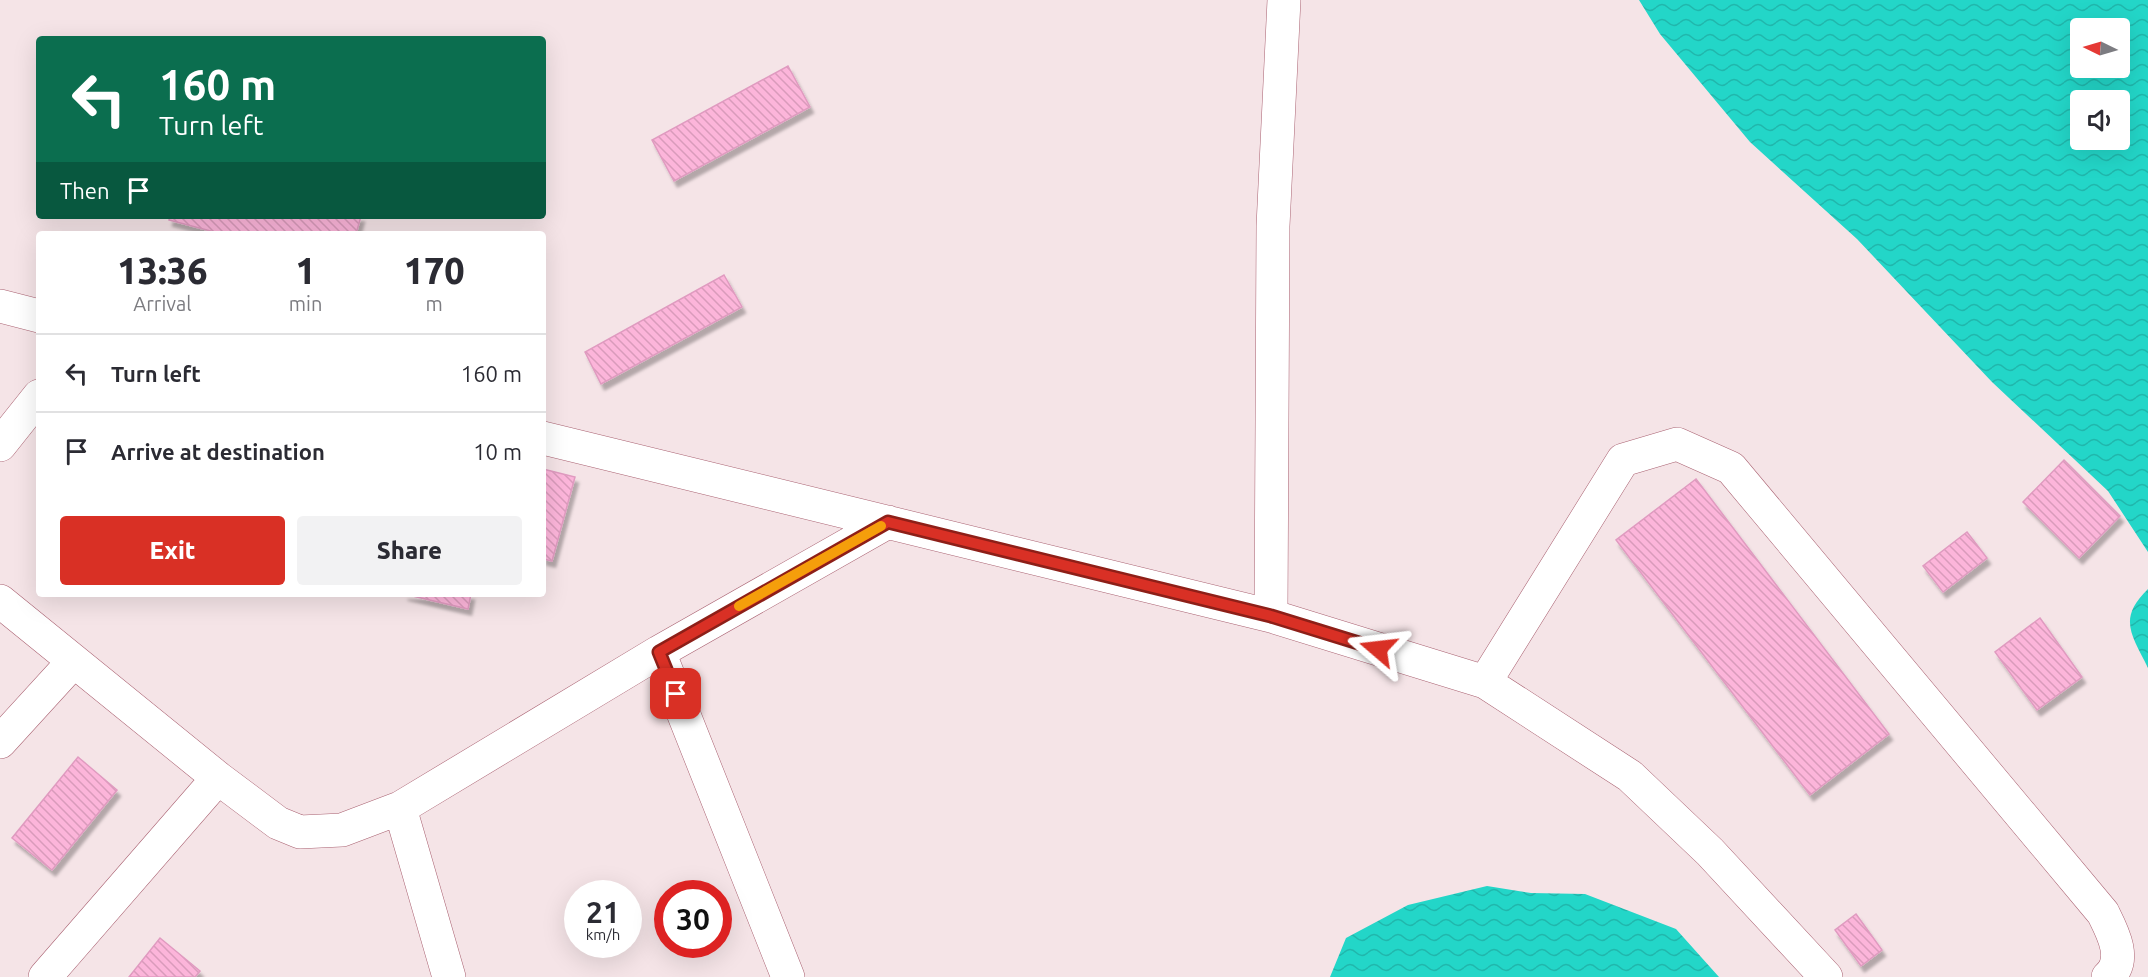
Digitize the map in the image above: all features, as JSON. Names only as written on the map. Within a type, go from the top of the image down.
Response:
[{"type":"street","points":[[1271,616],[1273,226],[1284,0]]},
{"type":"street","points":[[0,306],[36,315]]},
{"type":"street","points":[[0,445],[36,400]]},
{"type":"street","points":[[546,439],[1271,616],[1485,682],[1630,776],[1710,852],[1826,977]]},
{"type":"street","points":[[1485,682],[1623,460],[1677,444],[1731,468],[2103,913],[2118,943],[2112,973],[2108,977]]},
{"type":"street","points":[[0,601],[218,778],[278,823],[300,832],[342,830],[400,808],[659,652],[888,522]]},
{"type":"street","points":[[659,652],[788,977]]},
{"type":"street","points":[[0,742],[73,662]]},
{"type":"street","points":[[45,977],[218,778]]},
{"type":"street","points":[[400,808],[449,977]]},
{"type":"water","points":[[1639,0],[2148,0],[2148,552],[2108,491],[1992,382],[1857,239],[1750,142],[1660,34]]},
{"type":"water","points":[[2148,589],[2148,668],[2133,636],[2130,618],[2138,600]]},
{"type":"water","points":[[1487,886],[1531,893],[1585,894],[1676,929],[1719,977],[1330,977],[1346,938],[1408,905]]},
{"type":"building","points":[[788,66],[810,107],[674,181],[652,140]]},
{"type":"building","points":[[360,219],[357,231],[211,231],[169,220]]},
{"type":"building","points":[[724,275],[742,307],[601,384],[585,352]]},
{"type":"building","points":[[2064,460],[2120,516],[2079,558],[2023,502]]},
{"type":"building","points":[[546,470],[575,477],[552,561],[546,560]]},
{"type":"building","points":[[1696,479],[1889,734],[1810,795],[1616,540]]},
{"type":"building","points":[[1967,532],[1987,558],[1943,592],[1923,566]]},
{"type":"building","points":[[417,597],[470,597],[468,609]]},
{"type":"building","points":[[2040,618],[2082,677],[2037,710],[1995,652]]},
{"type":"building","points":[[78,757],[117,790],[52,870],[12,838]]},
{"type":"building","points":[[1856,914],[1882,950],[1861,966],[1835,930]]},
{"type":"building","points":[[160,938],[200,971],[195,977],[129,977]]},
{"type":"slow traffic","points":[[739,606],[881,526]]},
{"type":"route","points":[[676,694],[659,652],[888,522],[1271,616],[1378,649]]}]
